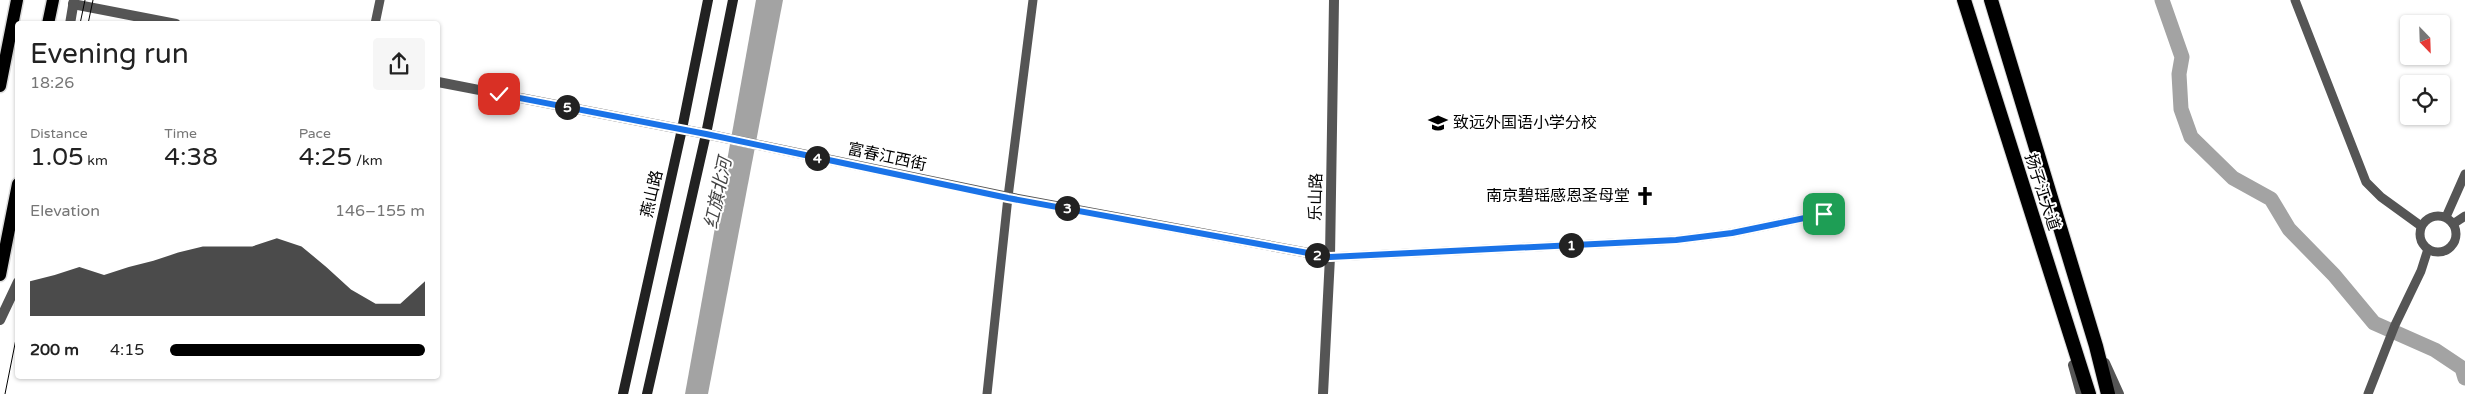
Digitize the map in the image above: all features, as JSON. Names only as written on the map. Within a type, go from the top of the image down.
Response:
[{"type":"highway","name":"扬子江大道","points":[[1964,0],[2089,394]]},
{"type":"highway","name":"扬子江大道","points":[[1991,0],[2096,346],[2108,394]]},
{"type":"main road","points":[[0,86],[17,0]]},
{"type":"main road","points":[[49,21],[53,0]]},
{"type":"main road","name":"燕山路","points":[[622,394],[682,130],[708,0]]},
{"type":"main road","points":[[647,394],[706,134],[732,0]]},
{"type":"main road","points":[[0,275],[15,199]]},
{"type":"street","points":[[376,21],[380,0]]},
{"type":"street","points":[[987,394],[1008,198],[1033,0]]},
{"type":"street","name":"乐山路","points":[[1323,394],[1330,257],[1334,0]]},
{"type":"street","points":[[2295,0],[2366,182],[2381,197],[2421,226]]},
{"type":"street","points":[[71,21],[74,2],[162,21]]},
{"type":"street","name":"富春江西街","points":[[440,82],[706,134],[1008,198],[1330,257]]},
{"type":"street","points":[[2446,217],[2465,174]]},
{"type":"street","points":[[1330,257],[1676,240],[1732,233],[1824,214]]},
{"type":"street","points":[[2434,216],[2446,217],[2454,224],[2456,236],[2451,247],[2440,252],[2428,249],[2420,236],[2421,226],[2434,216]]},
{"type":"street","points":[[2454,224],[2465,216]]},
{"type":"street","points":[[2368,394],[2395,325],[2421,271],[2428,249]]},
{"type":"street","points":[[2048,265],[2081,394]]},
{"type":"street","points":[[0,320],[15,288]]},
{"type":"street","points":[[2096,346],[2119,394]]},
{"type":"shaded area","points":[[756,0],[783,0],[708,394],[685,394]]},
{"type":"waterway","points":[[2162,0],[2182,57],[2179,74],[2181,109],[2191,137],[2233,178],[2271,199],[2289,229],[2334,275],[2374,323],[2435,350],[2462,368],[2465,378]]},
{"type":"tram line","points":[[81,21],[85,0]]},
{"type":"tram line","points":[[89,21],[93,0]]},
{"type":"tram line","points":[[5,394],[15,344]]},
{"type":"place","name":"致远外国语小学分校","points":[[1438,123]]},
{"type":"place","name":"南京碧瑶感恩圣母堂","points":[[1645,196]]},
{"type":"route","points":[[499,94],[706,134],[1008,198],[1330,257],[1676,240],[1732,233],[1824,214]]},
{"type":"water label","name":"红旗北河","points":[[718,193]]}]
